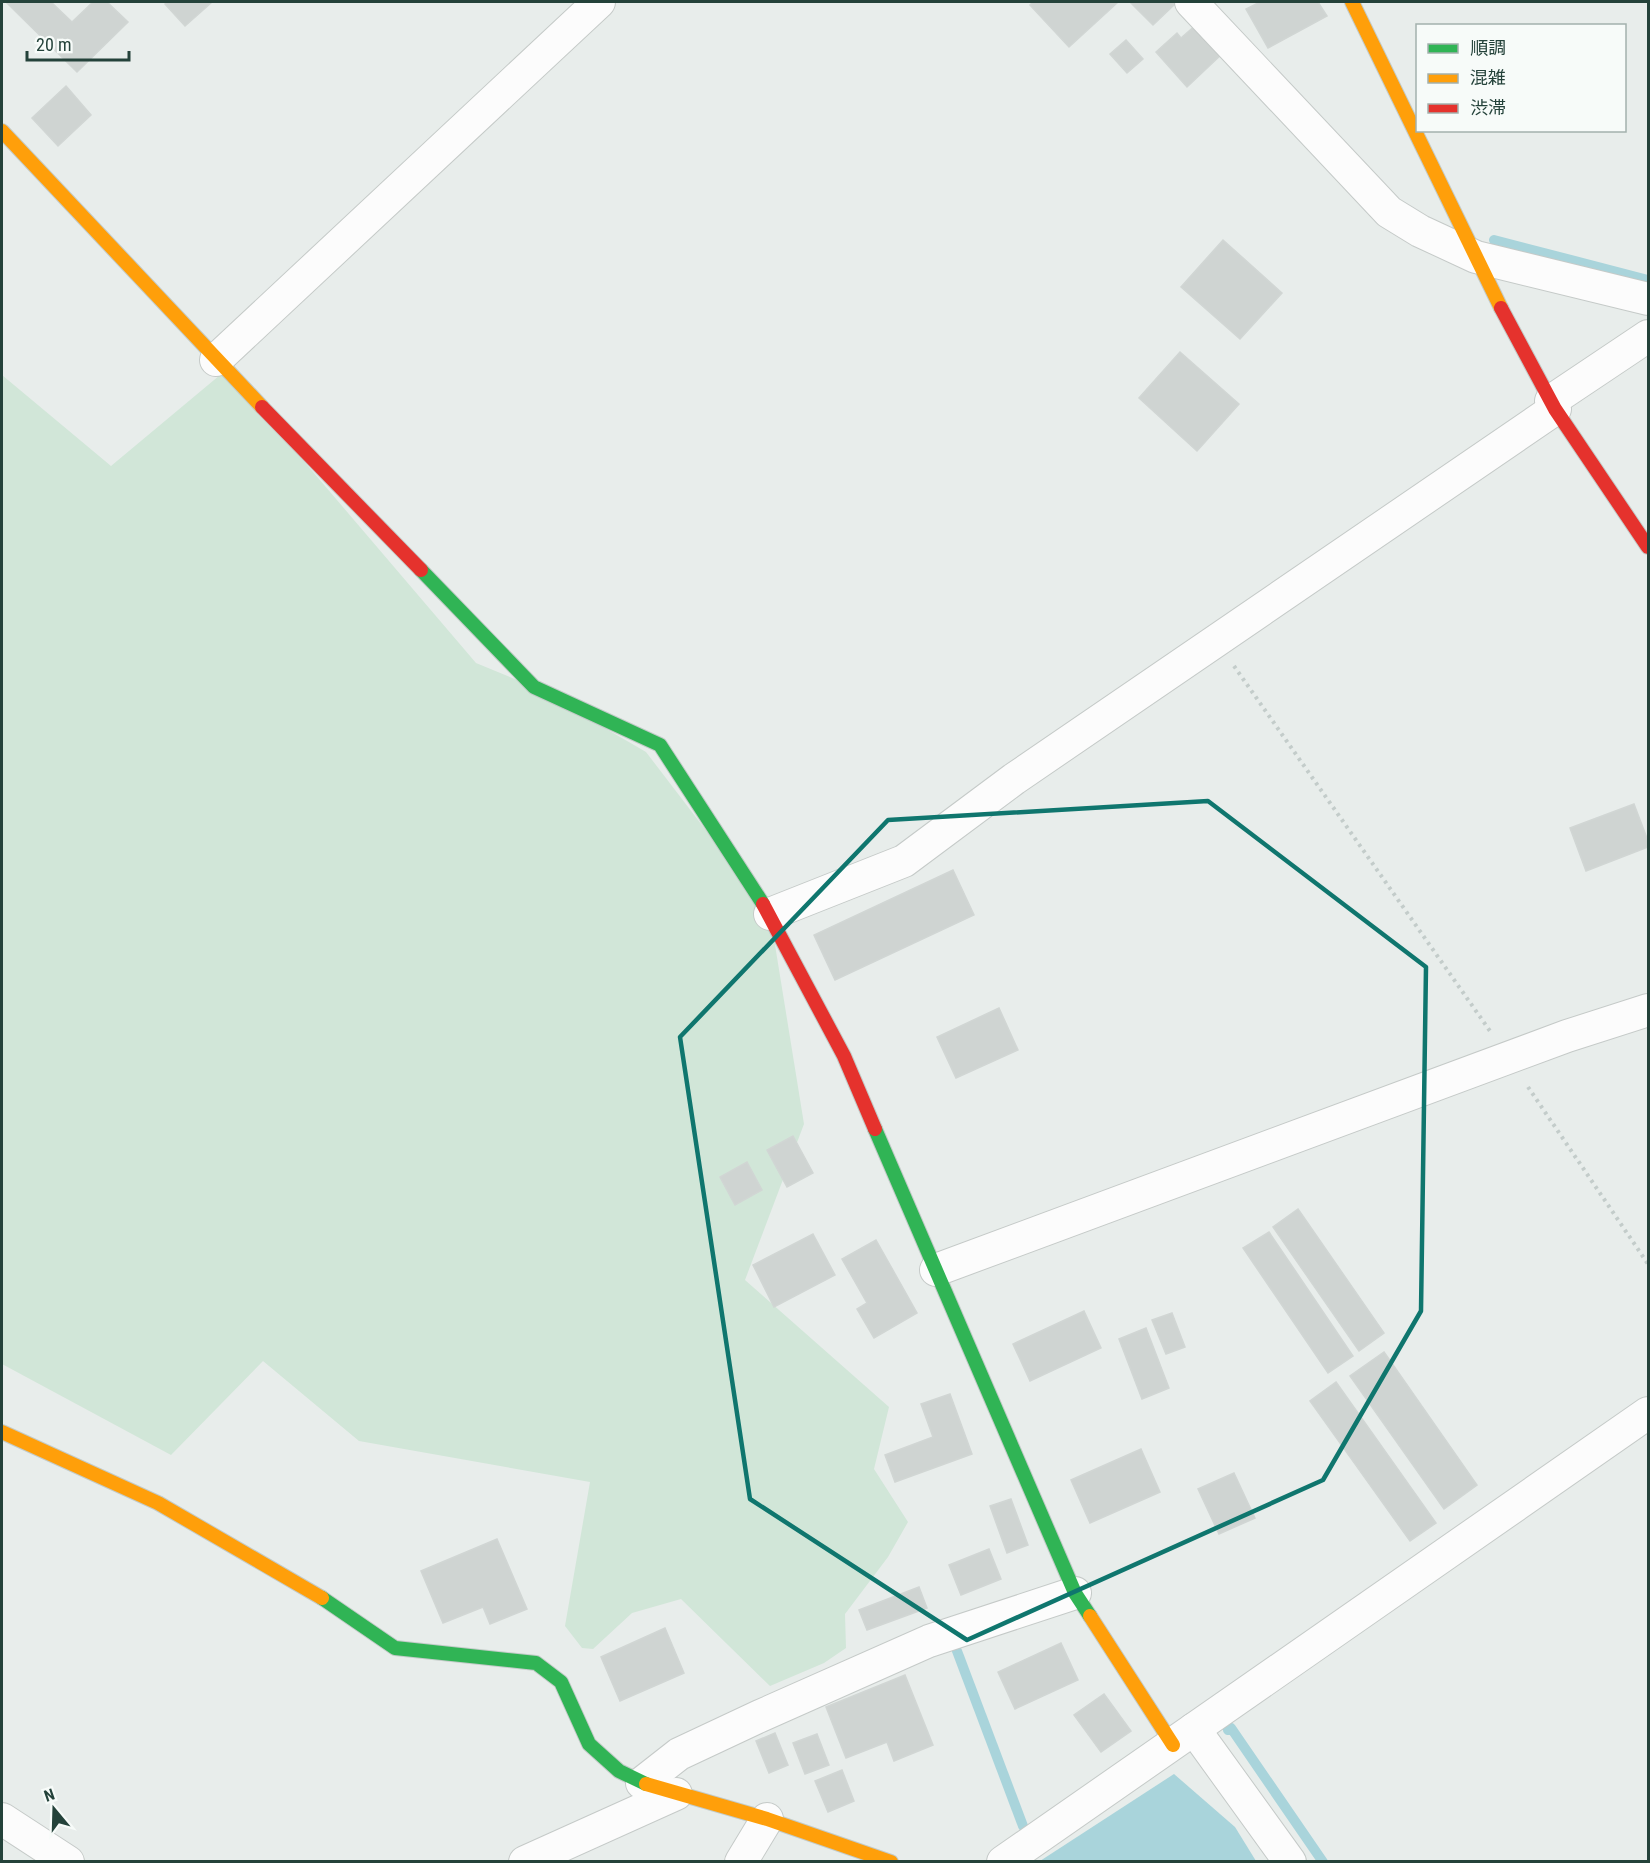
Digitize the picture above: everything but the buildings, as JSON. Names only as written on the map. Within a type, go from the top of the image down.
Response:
[{"type":"street","points":[[216,360],[599,2]]},
{"type":"street","points":[[1191,2],[1389,212],[1420,231],[1476,257],[1648,299]]},
{"type":"street","points":[[1352,2],[1476,257],[1553,405],[1648,547]]},
{"type":"street","points":[[2,131],[216,360],[534,687],[660,745],[770,914],[844,1056],[1075,1593],[1183,1737],[1290,1862]]},
{"type":"street","points":[[770,914],[904,861],[1014,779],[1217,641],[1648,336]]},
{"type":"street","points":[[936,1270],[1567,1036],[1648,1010]]},
{"type":"street","points":[[1003,1862],[1648,1413]]},
{"type":"street","points":[[2,1431],[158,1503],[310,1592],[395,1648],[537,1663],[561,1682],[589,1744],[619,1772],[642,1783],[767,1819],[891,1862]]},
{"type":"street","points":[[642,1783],[679,1754],[918,1646],[1075,1593]]},
{"type":"street","points":[[525,1862],[676,1794]]},
{"type":"street","points":[[741,1862],[767,1819]]},
{"type":"street","points":[[2,1820],[68,1862]]},
{"type":"path","points":[[1217,641],[1508,1058],[1648,1264]]},
{"type":"highlighted area","points":[[1208,801],[1426,967],[1421,1311],[1323,1480],[967,1640],[750,1499],[680,1037],[888,820]]},
{"type":"green space","points":[[226,370],[476,663],[534,687],[646,752],[770,914],[804,1124],[745,1280],[889,1407],[874,1469],[908,1522],[888,1557],[845,1614],[846,1648],[824,1663],[770,1686],[681,1599],[632,1613],[593,1649],[582,1648],[565,1626],[590,1482],[359,1441],[263,1361],[171,1455],[2,1364],[2,375],[111,466]]},
{"type":"water","points":[[1174,1774],[1235,1827],[1256,1861],[1040,1861]]},
{"type":"waterway","points":[[1494,240],[1648,280]]},
{"type":"waterway","points":[[957,1651],[1023,1826]]},
{"type":"waterway","points":[[1228,1730],[1231,1728],[1323,1862]]},
{"type":"traffic: fast","points":[[421,570],[534,687],[660,745],[763,904]]},
{"type":"traffic: fast","points":[[875,1129],[1075,1593],[1090,1616]]},
{"type":"traffic: fast","points":[[322,1598],[395,1648],[536,1663],[561,1682],[589,1744],[619,1771],[646,1784]]},
{"type":"traffic: slow","points":[[1352,2],[1501,308]]},
{"type":"traffic: slow","points":[[2,131],[262,407]]},
{"type":"traffic: slow","points":[[2,1432],[158,1503],[322,1598]]},
{"type":"traffic: slow","points":[[1090,1616],[1173,1745]]},
{"type":"traffic: slow","points":[[646,1784],[767,1819],[891,1862]]},
{"type":"traffic: jam","points":[[1501,308],[1555,409],[1648,547]]},
{"type":"traffic: jam","points":[[262,407],[421,570]]},
{"type":"traffic: jam","points":[[763,904],[844,1056],[875,1129]]}]
